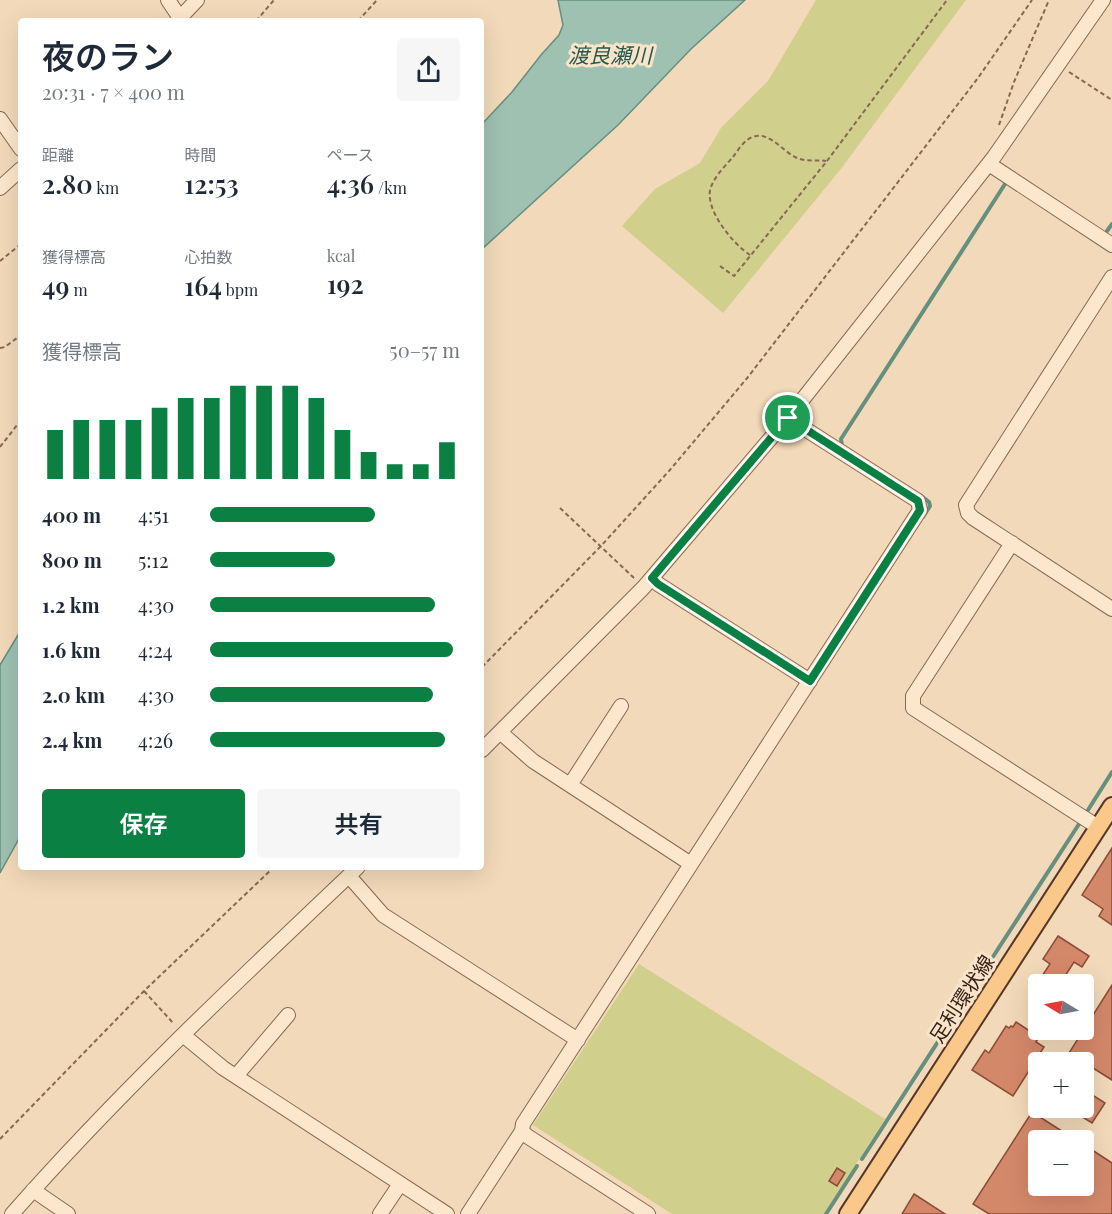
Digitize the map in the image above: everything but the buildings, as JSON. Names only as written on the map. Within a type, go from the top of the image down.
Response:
[{"type":"main road","name":"足利環状線","points":[[848,1214],[1112,806]]},
{"type":"street","points":[[168,0],[177,18]]},
{"type":"street","points":[[179,18],[197,0]]},
{"type":"street","points":[[484,748],[652,578],[788,418],[989,164],[1103,0]]},
{"type":"street","points":[[0,118],[18,145]]},
{"type":"street","points":[[989,164],[1112,245]]},
{"type":"street","points":[[0,188],[18,172]]},
{"type":"street","points":[[1112,277],[966,505],[968,513],[973,518],[1112,609]]},
{"type":"street","points":[[647,1214],[525,1133],[523,1124],[920,510],[918,501],[788,418]]},
{"type":"street","points":[[1012,543],[913,696],[913,708],[1098,827]]},
{"type":"street","points":[[652,578],[810,681]]},
{"type":"street","points":[[570,785],[621,706]]},
{"type":"street","points":[[500,732],[533,761],[691,864]]},
{"type":"street","points":[[12,1214],[183,1035],[354,871],[383,915],[578,1040]]},
{"type":"street","points":[[236,1076],[288,1015]]},
{"type":"street","points":[[183,1035],[211,1059],[236,1076],[447,1214]]},
{"type":"street","points":[[468,1214],[525,1133]]},
{"type":"street","points":[[380,1214],[400,1184]]},
{"type":"street","points":[[33,1190],[68,1214]]},
{"type":"path","points":[[258,18],[274,0]]},
{"type":"path","points":[[361,18],[377,0]]},
{"type":"path","points":[[720,266],[734,276],[827,161],[947,0]]},
{"type":"path","points":[[484,666],[601,546],[669,471],[763,359],[978,78],[1032,0]]},
{"type":"path","points":[[999,126],[1014,82],[1049,0]]},
{"type":"path","points":[[1059,66],[1112,100]]},
{"type":"path","points":[[750,255],[741,250],[719,222],[709,196],[712,183],[745,141],[755,136],[762,136],[795,157],[806,161],[816,162],[825,159],[827,161]]},
{"type":"path","points":[[0,261],[18,246]]},
{"type":"path","points":[[0,348],[18,337]]},
{"type":"path","points":[[0,447],[18,424]]},
{"type":"path","points":[[560,508],[634,578]]},
{"type":"path","points":[[0,1139],[144,991],[271,870]]},
{"type":"path","points":[[144,991],[183,1035]]},
{"type":"shaded area","points":[[816,0],[966,0],[840,170],[723,313],[622,226],[655,189],[700,163],[721,128],[768,81]]},
{"type":"shaded area","points":[[639,964],[885,1119],[824,1214],[672,1214],[533,1125]]},
{"type":"water","name":"渡良瀬川","points":[[558,0],[745,0],[691,49],[618,125],[484,247],[484,122],[559,35],[563,25]]},
{"type":"water","points":[[18,635],[18,840],[0,873],[0,665]]},
{"type":"waterway","points":[[842,446],[841,439],[1005,184]]},
{"type":"waterway","points":[[1107,231],[1112,224]]},
{"type":"waterway","points":[[920,495],[929,502],[930,506],[923,517]]},
{"type":"waterway","points":[[1088,810],[1112,772]]},
{"type":"waterway","points":[[862,1159],[1079,824]]},
{"type":"waterway","points":[[826,1214],[857,1166]]},
{"type":"route","points":[[788,418],[918,501],[920,510],[810,681],[652,578],[788,418]]}]
